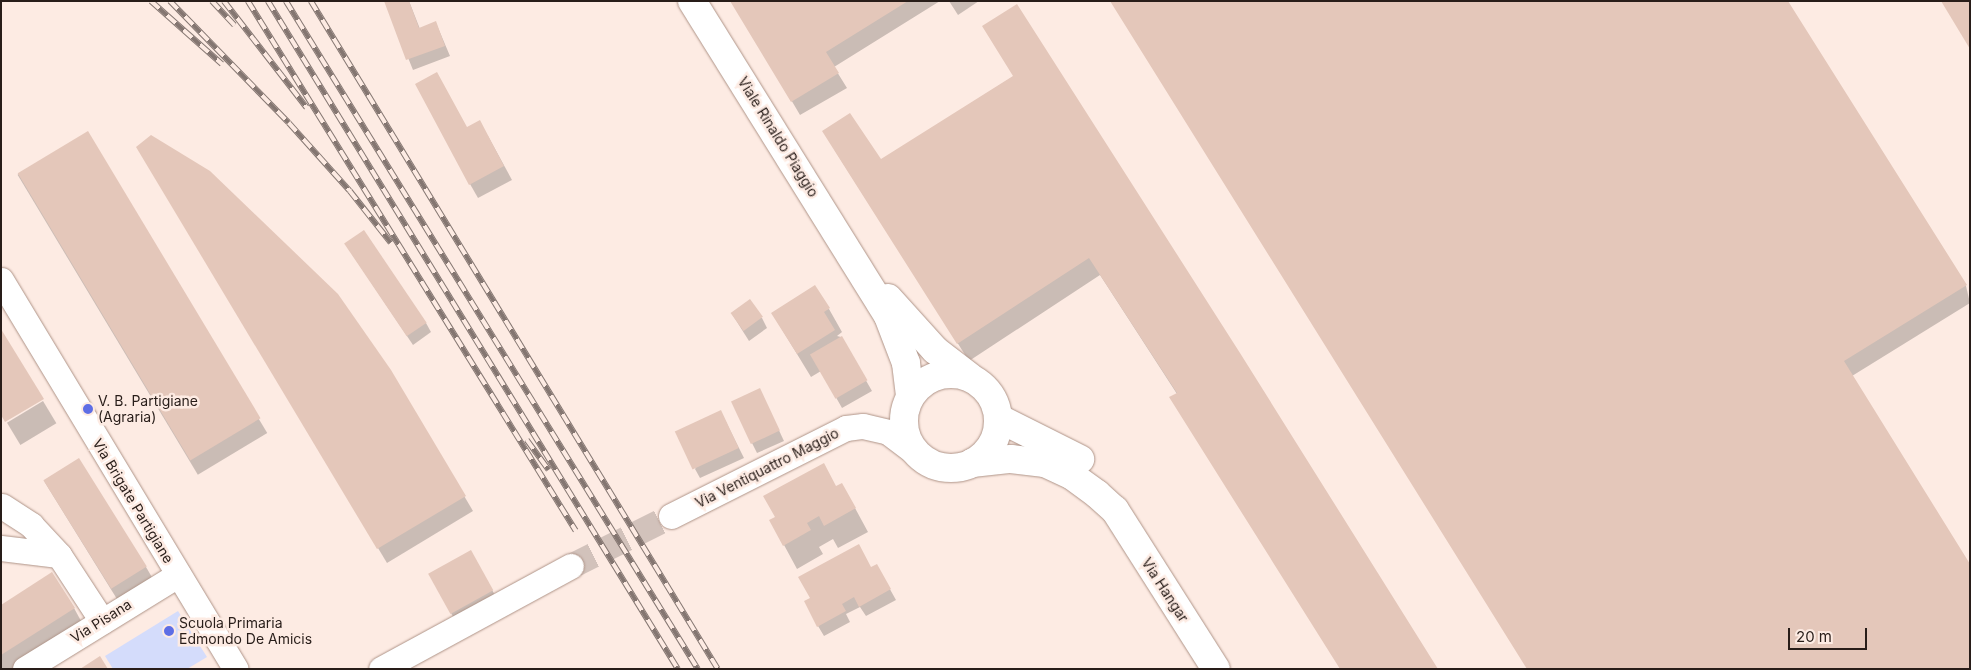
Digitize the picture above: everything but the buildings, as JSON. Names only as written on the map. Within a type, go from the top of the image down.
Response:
[{"type":"street","name":"Viale Rinaldo Piaggio","points":[[692,1],[864,272],[888,316],[898,342],[908,371],[910,396]]},
{"type":"street","name":"Viale Rinaldo Piaggio","points":[[864,272],[935,350],[971,377]]},
{"type":"street","name":"Via Brigate Partigiane","points":[[1,280],[236,669]]},
{"type":"street","points":[[956,373],[971,377],[991,396],[998,418],[991,446],[972,463],[952,468],[941,467],[917,454],[903,426],[904,413],[910,396],[932,377],[956,373]]},
{"type":"street","name":"Via Hangar","points":[[998,418],[1085,463],[1103,480],[1110,493],[1115,510],[1216,669]]},
{"type":"street","name":"Via Ventiquattro Maggio","points":[[671,516],[846,428],[863,426],[888,432],[917,454]]},
{"type":"street","name":"Via Hangar","points":[[972,463],[1011,460],[1045,463],[1084,483],[1115,510]]},
{"type":"street","points":[[2,507],[31,525],[59,555],[102,621]]},
{"type":"street","points":[[1,548],[59,555]]},
{"type":"street","points":[[381,669],[571,566]]},
{"type":"street","name":"Via Pisana","points":[[25,669],[178,575]]},
{"type":"shaded area","name":"Scuola Primaria Edmondo De Amicis","points":[[178,611],[207,657],[187,669],[113,669],[105,656]]},
{"type":"tunnel","points":[[571,566],[671,516]]},
{"type":"railway","points":[[151,1],[222,64]]},
{"type":"railway","points":[[170,1],[289,123],[350,191],[391,243]]},
{"type":"railway","points":[[212,1],[234,25]]},
{"type":"railway","points":[[224,1],[307,108]]},
{"type":"railway","points":[[248,1],[576,531]]},
{"type":"railway","points":[[268,1],[678,669]]},
{"type":"railway","points":[[286,1],[698,669]]},
{"type":"railway","points":[[311,1],[718,669]]},
{"type":"railway","points":[[527,440],[549,470]]},
{"type":"place","name":"V. B. Partigiane (Agraria)","points":[[88,409]]},
{"type":"place","name":"Scuola Primaria Edmondo De Amicis","points":[[169,631]]}]
